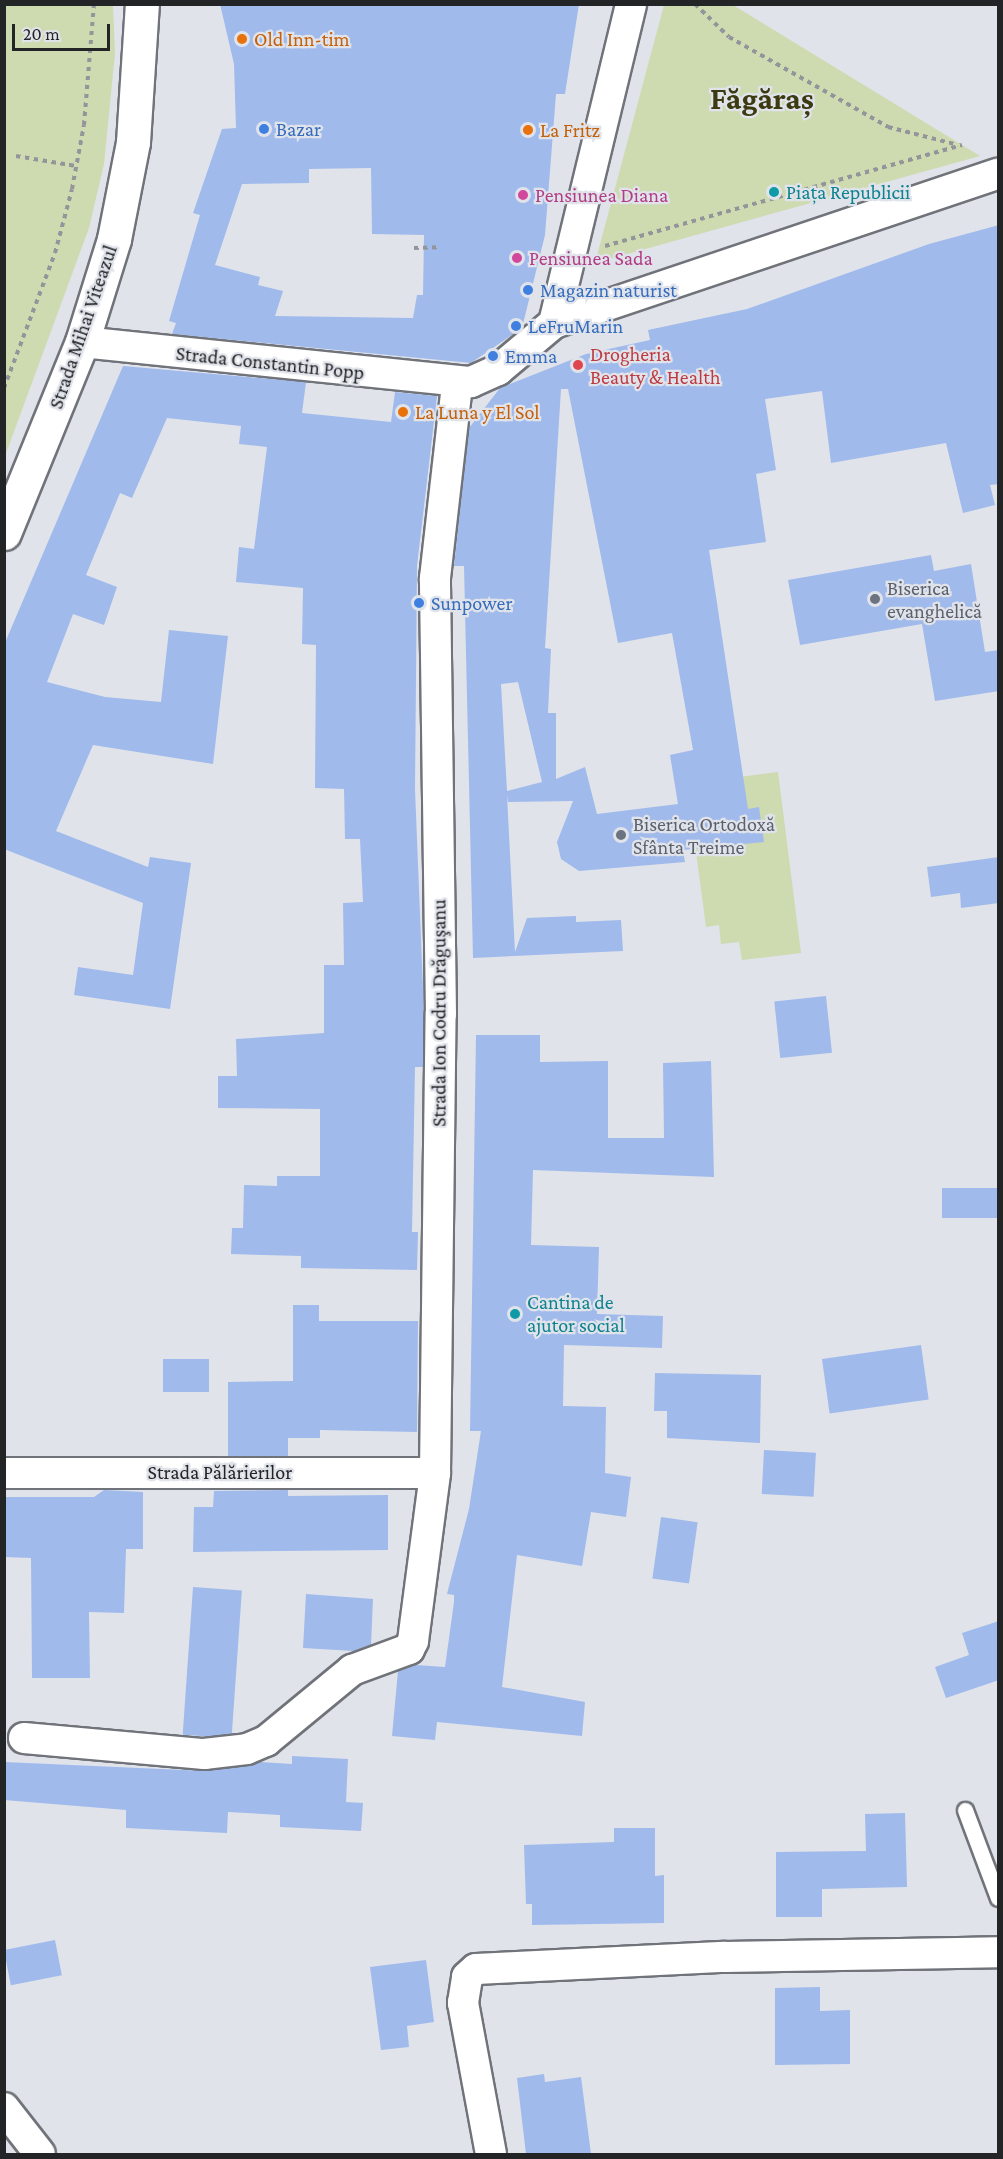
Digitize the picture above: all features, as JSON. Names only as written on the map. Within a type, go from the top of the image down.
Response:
[{"type":"street","name":"Strada Mihai Viteazul","points":[[4,533],[82,342],[125,189],[142,4]]},
{"type":"street","points":[[554,323],[631,4]]},
{"type":"street","points":[[457,384],[498,370],[554,323],[999,174]]},
{"type":"street","name":"Strada Constantin Popp","points":[[82,342],[457,384]]},
{"type":"street","name":"Strada Ion Codru Drăguşanu","points":[[24,1738],[204,1754],[247,1749],[266,1741],[352,1670],[409,1648],[413,1641],[435,1473],[441,1026],[435,578],[457,384]]},
{"type":"street","name":"Strada Pălărierilor","points":[[4,1473],[435,1473]]},
{"type":"street","points":[[491,2154],[463,2003],[467,1977],[476,1969],[725,1957],[999,1952]]},
{"type":"street","points":[[4,2108],[40,2154]]},
{"type":"lane","points":[[965,1810],[999,1898]]},
{"type":"path","points":[[4,388],[55,253],[76,166],[94,4]]},
{"type":"path","points":[[600,247],[962,145],[924,140],[888,128],[729,37],[695,4]]},
{"type":"path","points":[[16,156],[76,166]]},
{"type":"path","points":[[414,248],[438,247]]},
{"type":"green space","points":[[5,4],[113,5],[115,53],[104,164],[89,228],[5,456]]},
{"type":"green space","points":[[664,5],[733,5],[980,156],[595,263]]},
{"type":"green space","points":[[778,772],[801,953],[742,960],[739,942],[721,944],[719,925],[706,927],[687,784]]},
{"type":"building","points":[[220,4],[579,4],[565,94],[556,94],[545,235],[522,328],[471,363],[172,334],[176,323],[169,321],[200,215],[193,213],[222,129],[236,128],[234,64]],"holes":[[[371,168],[372,234],[424,235],[423,295],[417,295],[413,318],[275,316],[283,291],[258,285],[260,277],[215,265],[242,184],[309,183],[309,169]]]},
{"type":"building","points":[[999,225],[999,484],[990,485],[995,505],[963,513],[946,443],[831,463],[822,391],[765,399],[776,470],[756,474],[766,542],[709,550],[748,809],[759,807],[764,842],[683,850],[685,862],[579,871],[561,859],[557,842],[573,801],[508,802],[507,795],[515,952],[527,918],[576,916],[576,922],[621,920],[623,951],[473,958],[464,566],[454,566],[469,428],[500,388],[586,354],[650,340],[648,330],[747,309],[929,244]],"holes":[[[561,389],[568,389],[618,643],[672,633],[693,750],[670,755],[678,804],[597,814],[585,767],[556,779],[556,713],[548,713],[551,649],[545,648]],[[518,682],[542,782],[507,791],[501,684]]]},
{"type":"building","points":[[123,366],[306,382],[302,413],[391,422],[395,392],[437,396],[417,566],[415,789],[424,1014],[423,1067],[415,1067],[412,1232],[418,1232],[417,1270],[301,1268],[301,1256],[231,1254],[232,1228],[243,1228],[244,1185],[277,1186],[277,1176],[320,1176],[320,1109],[218,1108],[218,1076],[237,1076],[236,1039],[324,1033],[324,965],[344,965],[343,903],[363,902],[360,839],[345,839],[344,789],[315,788],[316,645],[302,644],[303,588],[236,582],[239,547],[254,549],[267,447],[239,444],[241,426],[167,418],[132,498],[120,493],[86,575],[117,587],[104,625],[73,614],[47,682],[105,697],[161,702],[169,630],[228,636],[213,764],[93,745],[56,831],[148,867],[150,857],[191,863],[170,1009],[74,995],[78,967],[133,975],[143,903],[4,849],[4,645]]},
{"type":"building","name":"Biserica evanghelică","points":[[931,555],[934,571],[971,564],[985,652],[999,650],[999,691],[935,701],[922,624],[800,645],[788,580]]},
{"type":"building","points":[[999,857],[999,903],[961,908],[960,893],[931,897],[927,867]]},
{"type":"building","points":[[826,996],[832,1053],[780,1058],[774,1001]]},
{"type":"building","points":[[476,1035],[540,1035],[540,1062],[608,1061],[608,1138],[664,1138],[663,1063],[711,1061],[714,1177],[533,1170],[531,1245],[599,1247],[597,1314],[663,1316],[662,1348],[564,1345],[563,1406],[606,1407],[605,1473],[631,1477],[626,1517],[591,1512],[582,1566],[517,1555],[502,1687],[585,1702],[582,1736],[437,1722],[435,1740],[392,1736],[398,1671],[416,1665],[445,1667],[454,1602],[454,1595],[447,1594],[469,1509],[481,1431],[470,1431]]},
{"type":"building","points":[[942,1188],[998,1188],[998,1218],[942,1218]]},
{"type":"building","points":[[293,1305],[319,1305],[319,1321],[418,1321],[417,1432],[320,1430],[320,1438],[288,1438],[288,1456],[228,1456],[228,1382],[293,1381]]},
{"type":"building","points":[[921,1345],[929,1399],[830,1413],[822,1359]]},
{"type":"building","points":[[163,1359],[209,1359],[209,1392],[163,1392]]},
{"type":"building","points":[[655,1373],[761,1375],[760,1443],[667,1438],[667,1411],[654,1411]]},
{"type":"building","points":[[764,1450],[816,1453],[814,1497],[762,1494]]},
{"type":"building","points":[[104,1490],[143,1492],[143,1549],[126,1549],[124,1613],[89,1612],[90,1678],[32,1678],[31,1558],[4,1557],[4,1497],[94,1497]]},
{"type":"building","points":[[288,1490],[288,1496],[388,1495],[388,1550],[193,1552],[194,1507],[213,1507],[214,1491]]},
{"type":"building","points":[[661,1517],[698,1522],[689,1584],[652,1578]]},
{"type":"building","points":[[193,1587],[242,1590],[232,1738],[183,1735]]},
{"type":"building","points":[[306,1594],[373,1599],[371,1645],[354,1651],[303,1648]]},
{"type":"building","points":[[999,1621],[999,1680],[946,1698],[935,1667],[969,1655],[962,1633]]},
{"type":"building","points":[[292,1756],[348,1759],[346,1802],[363,1803],[361,1831],[280,1827],[280,1815],[228,1812],[227,1833],[126,1828],[126,1810],[4,1800],[4,1762],[206,1771],[260,1762],[292,1764]]},
{"type":"building","points":[[905,1813],[907,1887],[822,1889],[822,1917],[776,1917],[776,1852],[866,1851],[865,1814]]},
{"type":"building","points":[[614,1828],[655,1828],[655,1876],[664,1875],[664,1923],[532,1925],[532,1904],[526,1904],[524,1845],[614,1842]]},
{"type":"building","points":[[55,1940],[62,1975],[11,1985],[4,1950]]},
{"type":"building","points":[[426,1960],[434,2022],[407,2026],[409,2047],[381,2050],[370,1967]]},
{"type":"building","points":[[820,1987],[820,2011],[850,2010],[850,2064],[775,2065],[775,1988]]},
{"type":"building","points":[[544,2074],[545,2082],[581,2077],[591,2154],[526,2154],[517,2078]]},
{"type":"place","name":"Old Inn-tim","points":[[242,39]]},
{"type":"place","name":"Bazar","points":[[264,129]]},
{"type":"place","name":"La Fritz","points":[[528,130]]},
{"type":"place","name":"Piața Republicii","points":[[774,192]]},
{"type":"place","name":"Pensiunea Diana","points":[[523,195]]},
{"type":"place","name":"Pensiunea Sada","points":[[517,258]]},
{"type":"place","name":"Magazin naturist","points":[[528,290]]},
{"type":"place","name":"LeFruMarin","points":[[516,326]]},
{"type":"place","name":"Emma","points":[[493,356]]},
{"type":"place","name":"Drogheria Beauty & Health","points":[[578,365]]},
{"type":"place","name":"La Luna y El Sol","points":[[403,412]]},
{"type":"place","name":"Biserica evanghelică","points":[[875,599]]},
{"type":"place","name":"Sunpower","points":[[419,603]]},
{"type":"place","name":"Biserica Ortodoxă Sfânta Treime","points":[[621,835]]},
{"type":"place","name":"Cantina de ajutor social","points":[[515,1314]]},
{"type":"district","name":"Făgăraș","points":[[762,98]]}]
